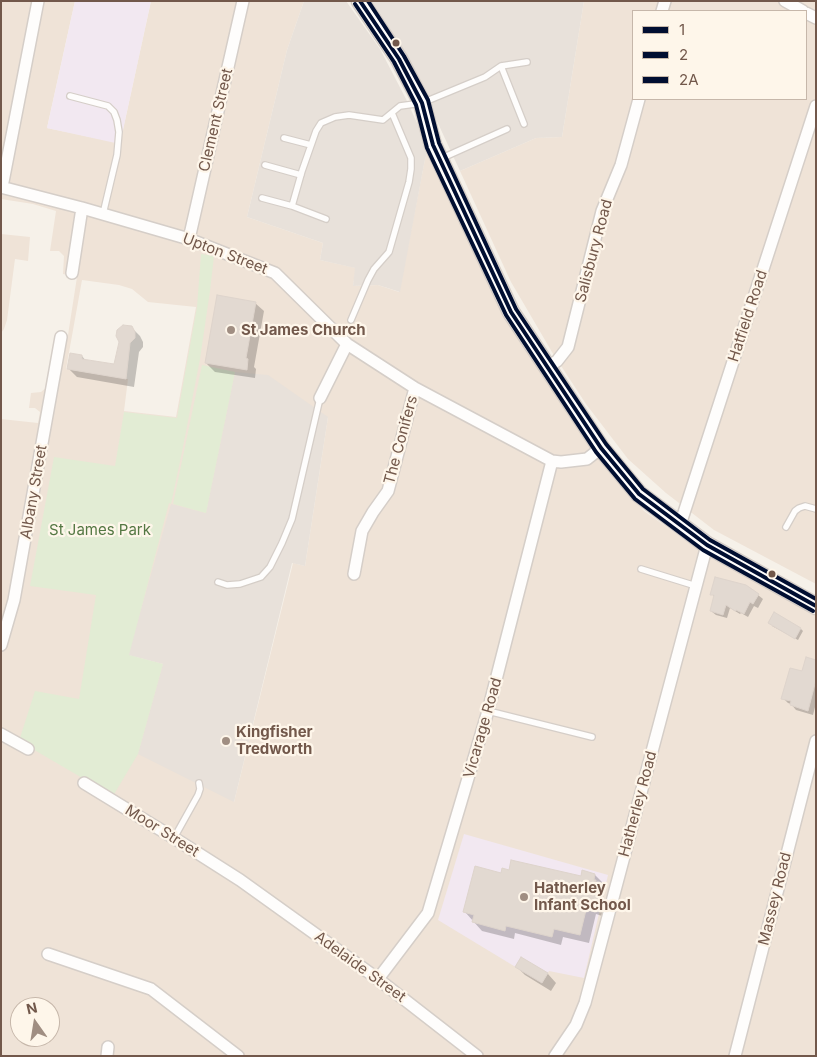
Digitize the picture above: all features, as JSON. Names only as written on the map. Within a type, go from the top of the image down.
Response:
[{"type":"main road","points":[[360,1],[399,59],[422,103],[434,145],[511,312],[601,448],[639,494],[706,545],[816,606]]},
{"type":"street","points":[[2,187],[38,1]]},
{"type":"street","name":"Clement Street","points":[[189,239],[244,1]]},
{"type":"street","points":[[785,1],[801,10]]},
{"type":"street","name":"Salisbury Road","points":[[547,367],[558,361],[568,347],[602,211],[621,165],[639,100]]},
{"type":"street","name":"Hatfield Road","points":[[680,525],[816,106]]},
{"type":"street","name":"Upton Street","points":[[2,187],[189,239],[275,273],[347,344],[415,388],[552,461],[561,462],[587,459],[601,448]]},
{"type":"street","points":[[72,273],[82,208]]},
{"type":"street","name":"Albany Street","points":[[1,645],[14,600],[61,337]]},
{"type":"street","points":[[320,398],[347,344]]},
{"type":"street","name":"The Conifers","points":[[354,574],[362,531],[388,491],[415,388]]},
{"type":"street","name":"Vicarage Road","points":[[378,979],[428,913],[488,711],[552,461]]},
{"type":"street","name":"Hatherley Road","points":[[555,1056],[576,1025],[585,1003],[706,545]]},
{"type":"street","points":[[1,734],[28,749]]},
{"type":"street","name":"Massey Road","points":[[735,1056],[816,741]]},
{"type":"street","name":"Moor Street","points":[[84,783],[240,880]]},
{"type":"street","name":"Adelaide Street","points":[[240,880],[378,979],[477,1056]]},
{"type":"street","points":[[48,954],[151,989],[238,1056]]},
{"type":"lane","points":[[292,206],[316,131],[321,123],[327,119],[349,115],[383,120],[400,106],[422,103],[485,77],[501,66],[527,62]]},
{"type":"lane","points":[[501,66],[524,124]]},
{"type":"lane","points":[[70,96],[108,106],[114,112],[117,120],[119,132],[117,155],[103,214]]},
{"type":"lane","points":[[351,320],[374,269],[390,252],[409,182],[411,169],[408,149],[392,113]]},
{"type":"lane","points":[[440,159],[507,129]]},
{"type":"lane","points":[[284,138],[311,145]]},
{"type":"lane","points":[[266,165],[301,175]]},
{"type":"lane","points":[[262,198],[292,206],[326,219]]},
{"type":"lane","points":[[218,582],[227,585],[240,584],[261,577],[270,567],[292,519],[320,398]]},
{"type":"lane","points":[[786,528],[799,508],[805,506],[816,509]]},
{"type":"lane","points":[[641,569],[696,586]]},
{"type":"lane","points":[[488,711],[592,737]]},
{"type":"lane","points":[[174,838],[198,795],[199,783]]},
{"type":"shaded area","points":[[1,1],[75,1],[47,128],[120,143],[151,1],[304,1],[287,50],[247,217],[323,243],[320,260],[356,268],[353,286],[378,285],[399,292],[425,159],[429,149],[498,293],[570,418],[606,468],[644,511],[695,547],[816,614],[816,1056],[1,1056],[1,419],[38,423],[40,412],[35,408],[29,408],[31,393],[41,392],[47,387],[57,333],[68,335],[77,277],[63,274],[64,256],[59,251],[50,251],[56,211],[33,204],[1,199]],"holes":[[[82,280],[119,285],[132,289],[148,302],[196,307],[176,417],[124,411],[128,379],[66,369]],[[328,417],[305,566],[293,563],[234,802],[163,664],[129,655]]]},
{"type":"shaded area","points":[[75,1],[151,1],[120,144],[47,128]]},
{"type":"shaded area","points":[[304,1],[346,1],[380,49],[429,149],[425,159],[400,292],[378,285],[353,286],[355,268],[320,260],[323,243],[247,217],[287,50]]},
{"type":"shaded area","points":[[368,1],[584,1],[562,137],[536,138],[460,171],[424,93]]},
{"type":"shaded area","points":[[584,1],[816,1],[816,584],[714,530],[666,493],[628,459],[586,404],[552,352],[511,282],[460,171],[536,138],[562,137]]},
{"type":"shaded area","points":[[1,234],[30,237],[28,261],[15,259],[7,320],[1,333]]},
{"type":"shaded area","points":[[235,372],[268,375],[328,417],[305,566],[292,563],[234,802],[138,754],[163,664],[128,655],[171,504],[206,513]]},
{"type":"shaded area","name":"Hatherley Infant School","points":[[464,834],[608,875],[584,978],[549,971],[542,983],[438,920]]},
{"type":"green space","name":"St James Park","points":[[201,254],[214,256],[200,359],[171,504],[169,503],[129,655],[163,664],[138,754],[113,796],[19,741],[35,691],[79,699],[96,595],[30,586],[54,457],[115,466],[124,412],[177,418],[197,307]]},
{"type":"green space","points":[[202,365],[235,372],[206,513],[173,504]]},
{"type":"building","name":"St James Church","points":[[217,295],[256,302],[246,358],[248,359],[247,370],[205,363]]},
{"type":"building","points":[[123,325],[132,326],[135,332],[135,338],[130,343],[126,379],[67,369],[70,353],[82,355],[82,359],[114,364],[119,342],[116,336],[117,330]]},
{"type":"building","points":[[715,577],[746,585],[759,594],[753,604],[750,602],[744,614],[726,605],[723,615],[710,611],[714,595],[710,595]]},
{"type":"building","points":[[774,612],[801,628],[795,639],[768,623]]},
{"type":"building","points":[[806,657],[816,660],[816,680],[808,711],[790,705],[791,701],[781,699],[790,668],[802,671]]},
{"type":"building","points":[[511,860],[581,876],[582,870],[595,874],[594,892],[600,893],[597,909],[587,906],[580,935],[554,929],[552,937],[506,926],[505,931],[472,922],[474,915],[463,912],[475,866],[501,873],[502,868],[509,870]]},
{"type":"building","points":[[521,957],[548,973],[542,983],[515,967]]},
{"type":"transit line","name":"1","points":[[360,1],[399,59],[422,103],[433,145],[511,312],[601,448],[639,494],[707,545],[816,606]]},
{"type":"transit line","name":"2A","points":[[368,1],[404,56],[428,100],[439,143],[516,309],[606,444],[643,489],[710,540],[816,599]]},
{"type":"transit line","name":"2","points":[[355,4],[394,62],[416,105],[427,148],[506,315],[596,452],[635,499],[703,550],[813,611]]},
{"type":"place","name":"St James Church","points":[[231,330]]},
{"type":"place","name":"Kingfisher Tredworth","points":[[226,741]]},
{"type":"place","name":"Hatherley Infant School","points":[[524,897]]}]
